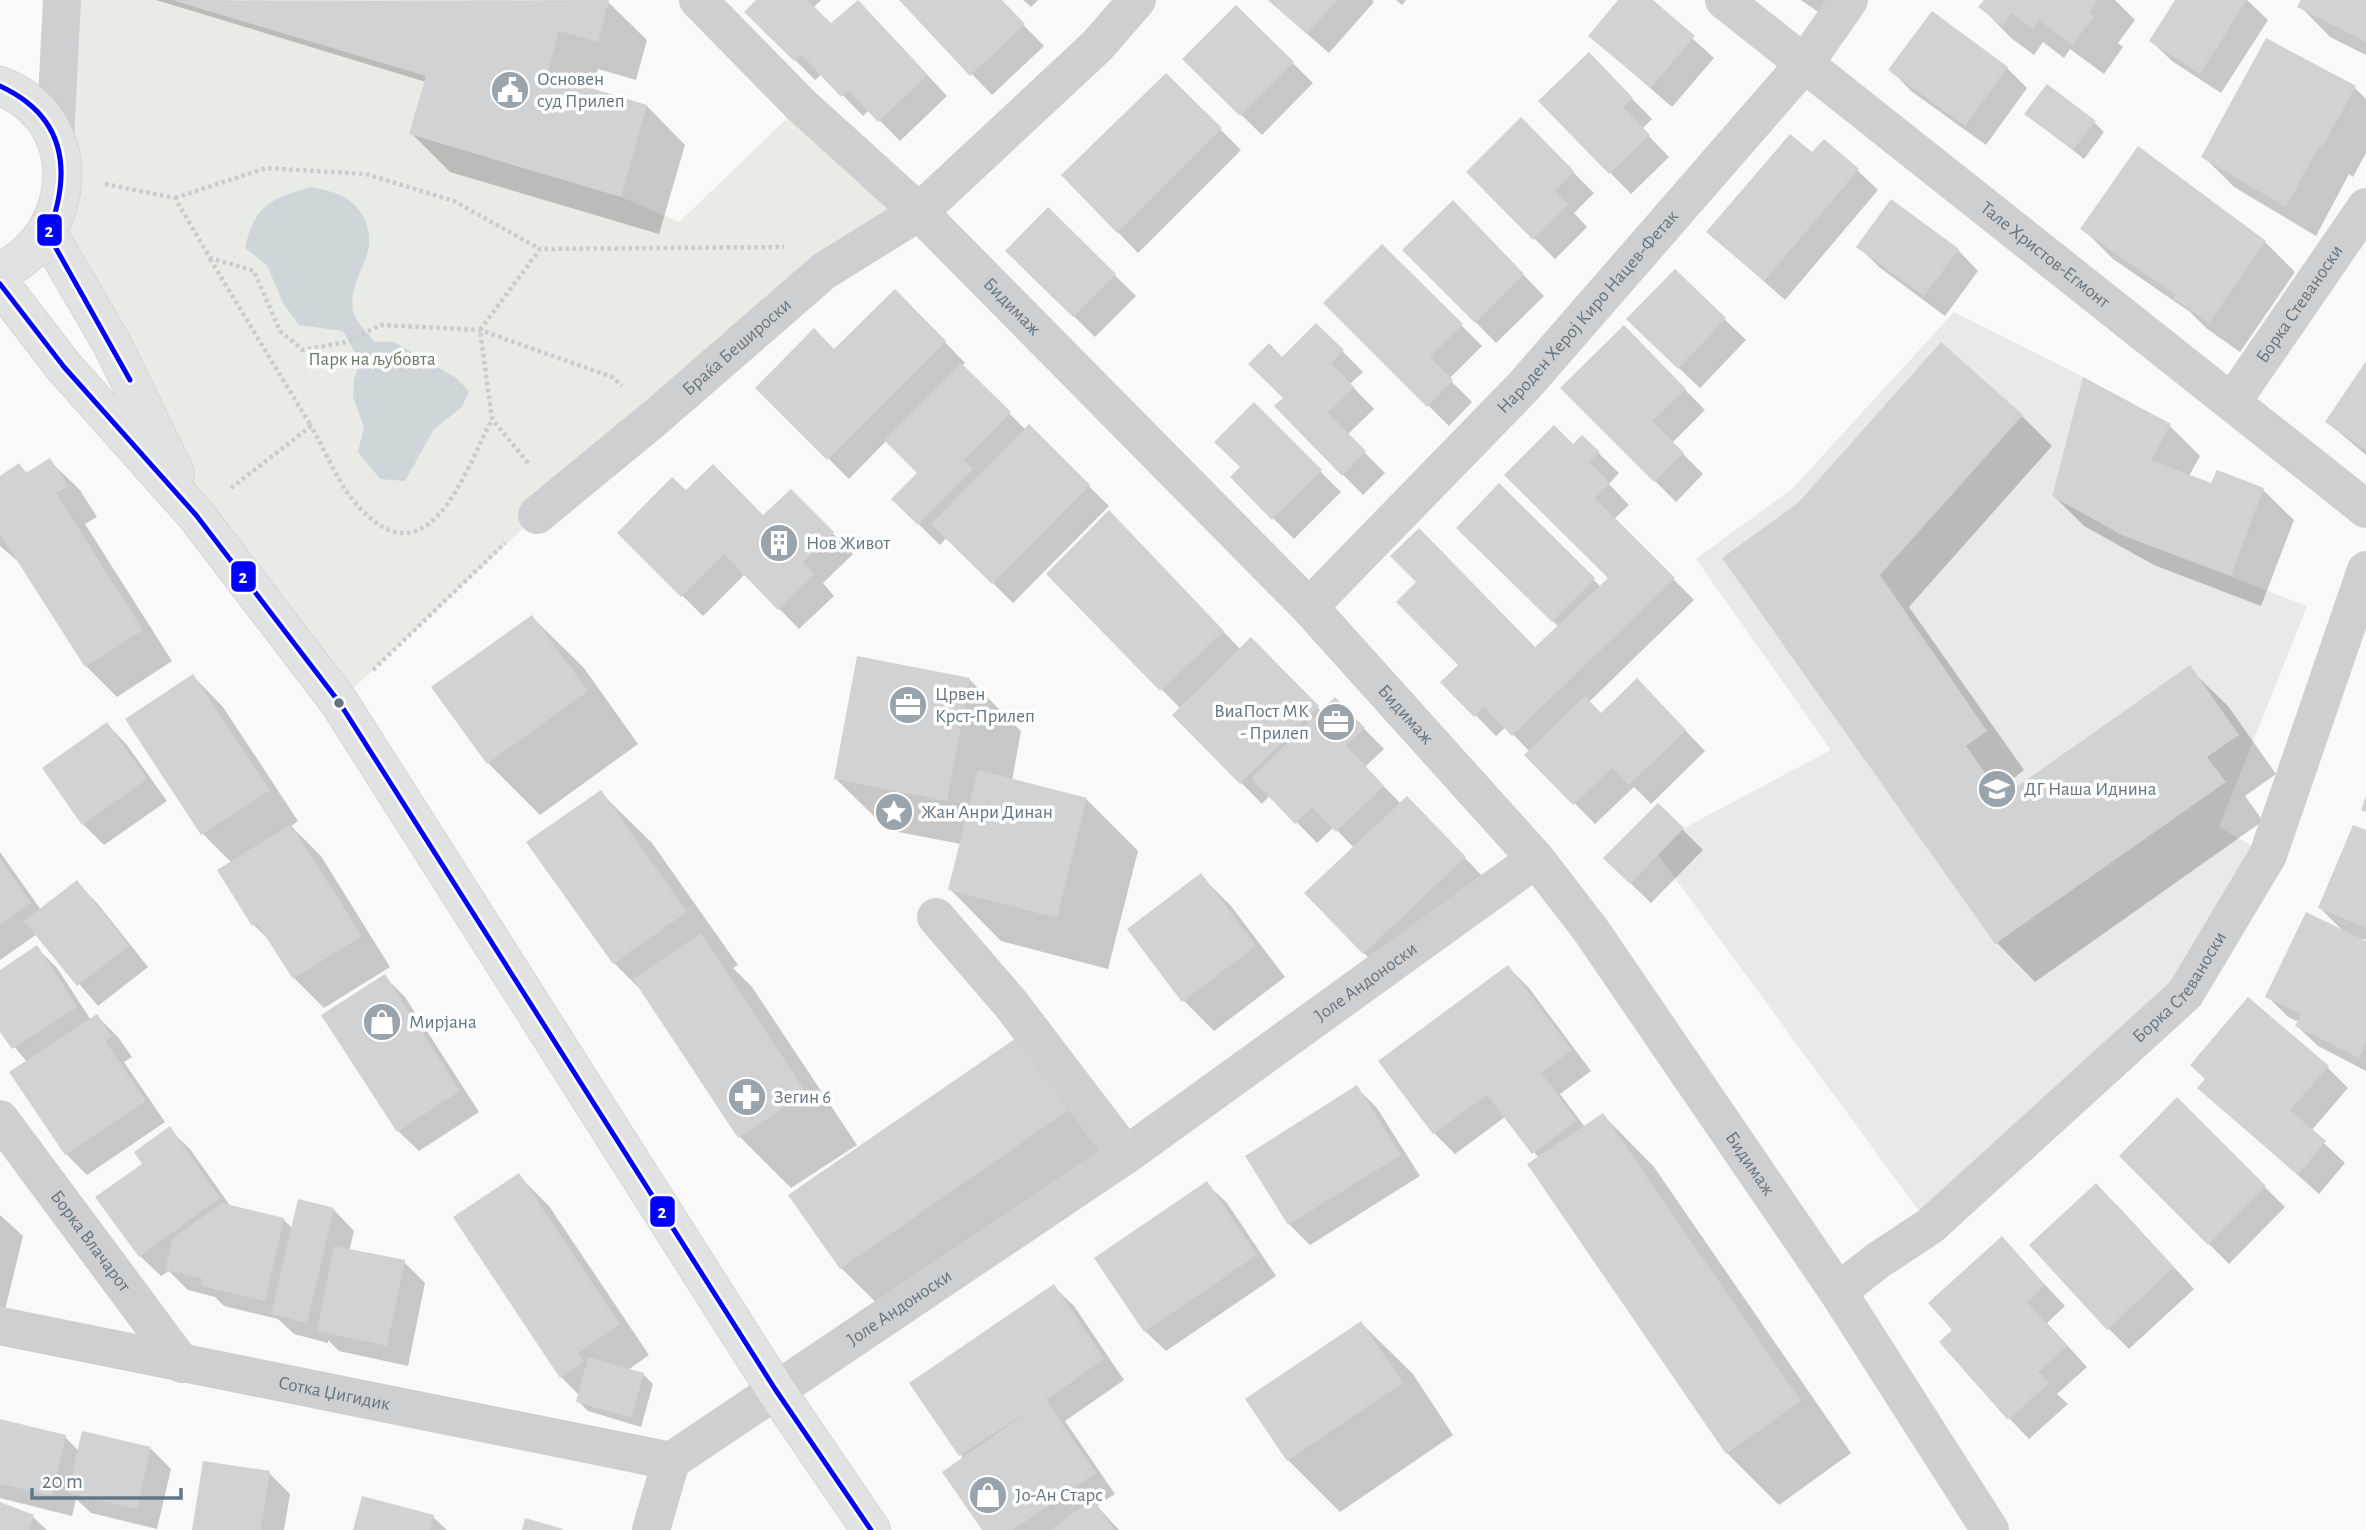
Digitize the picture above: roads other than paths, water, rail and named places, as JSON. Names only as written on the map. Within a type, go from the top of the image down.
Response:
[{"type":"main road","points":[[0,86],[12,90],[38,111],[59,157],[60,206],[48,233],[33,251],[0,272]]},
{"type":"main road","points":[[48,233],[112,344],[196,515]]},
{"type":"main road","points":[[0,284],[64,366],[196,515],[340,702],[775,1389],[871,1530]]},
{"type":"street","points":[[59,157],[62,0]]},
{"type":"street","name":"Бидимаж","points":[[698,0],[801,105],[919,212],[1308,607],[1536,859],[1590,929],[1838,1292],[1990,1530]]},
{"type":"street","name":"Браќа Бешироски","points":[[546,506],[656,418],[824,271],[919,212],[1097,46],[1137,0]]},
{"type":"street","name":"Тале Христов-Егмонт","points":[[1724,0],[2366,509]]},
{"type":"street","name":"Народен Херој Киро Нацев-Фетак","points":[[1308,607],[1524,386],[1805,63],[1849,0]]},
{"type":"street","name":"Борка Стеваноски","points":[[2232,402],[2366,207]]},
{"type":"street","name":"Борка Стеваноски","points":[[1838,1292],[1877,1261],[1930,1226],[2185,994],[2268,855],[2366,570]]},
{"type":"street","name":"Јоле Андоноски","points":[[671,1461],[1126,1155],[1536,859]]},
{"type":"street","points":[[936,917],[1011,1004],[1126,1155]]},
{"type":"street","name":"Борка Влачарот","points":[[0,1119],[182,1364]]},
{"type":"street","name":"Сотка Џигидик","points":[[0,1325],[671,1461]]},
{"type":"street","points":[[651,1530],[671,1461]]},
{"type":"place","name":"Основен суд Прилеп","points":[[510,90]]},
{"type":"place","name":"Нов Живот","points":[[779,543]]},
{"type":"place","name":"Црвен Крст-Прилеп","points":[[908,705]]},
{"type":"place","name":"ВиаПост МК - Прилеп","points":[[1336,722]]},
{"type":"place","name":"ДГ Наша Иднина","points":[[1997,789]]},
{"type":"place","name":"Жан Анри Динан","points":[[894,812]]},
{"type":"place","name":"Мирјана","points":[[382,1022]]},
{"type":"place","name":"Зегин 6","points":[[747,1097]]},
{"type":"place","name":"Јо-Ан Старс","points":[[988,1495]]},
{"type":"park label","name":"Парк на љубовта","points":[[372,359]]}]
